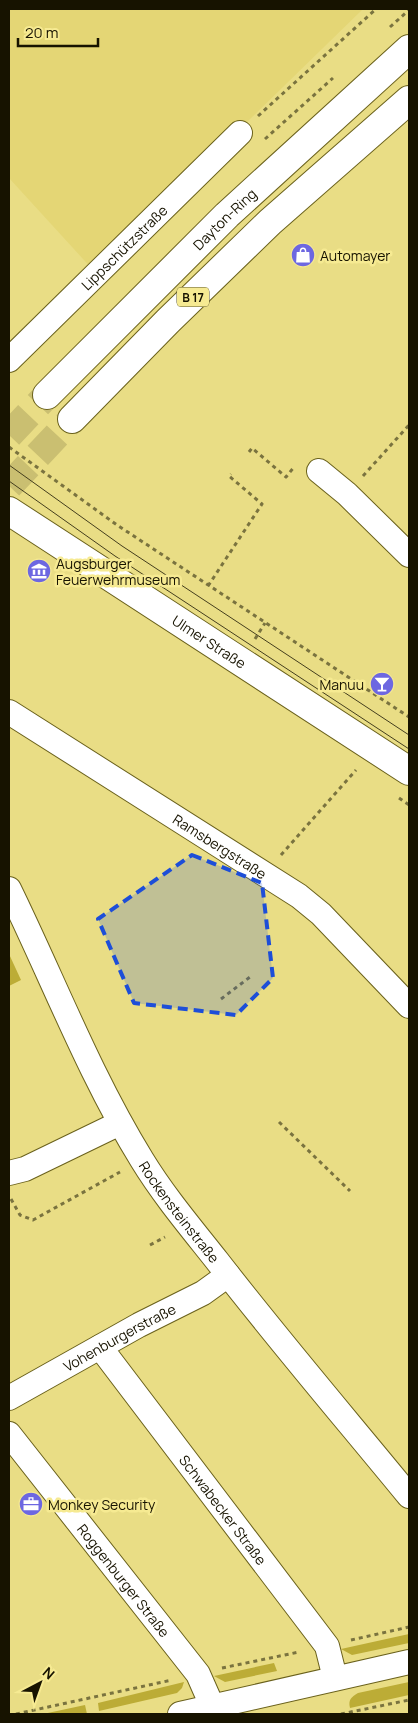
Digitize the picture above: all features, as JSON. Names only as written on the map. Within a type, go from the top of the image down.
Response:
[{"type":"main road","name":"Dayton-Ring","points":[[47,396],[227,215],[409,49]]},
{"type":"main road","name":"B 17","points":[[72,419],[168,321],[270,222],[409,100]]},
{"type":"main road","name":"Ulmer Straße","points":[[9,511],[409,771]]},
{"type":"street","name":"Lippschützstraße","points":[[9,360],[240,133]]},
{"type":"street","points":[[309,466],[346,494],[409,555]]},
{"type":"street","name":"Ramsbergstraße","points":[[9,712],[300,896],[321,914],[409,1006]]},
{"type":"street","name":"Rockensteinstraße","points":[[9,889],[41,955],[69,1022],[120,1123],[157,1183],[228,1275],[409,1496]]},
{"type":"street","points":[[9,1173],[25,1169],[120,1123]]},
{"type":"street","name":"Vohenburgerstraße","points":[[9,1398],[100,1347],[204,1293],[228,1275]]},
{"type":"street","name":"Schwabecker Straße","points":[[100,1347],[327,1646],[335,1678]]},
{"type":"street","name":"Roggenburger Straße","points":[[9,1434],[198,1674],[213,1708]]},
{"type":"street","points":[[183,1714],[409,1662]]},
{"type":"path","points":[[240,133],[376,9]]},
{"type":"path","points":[[346,494],[409,425]]},
{"type":"path","points":[[9,447],[117,525],[409,717]]},
{"type":"path","points":[[249,452],[252,448],[286,477],[309,466]]},
{"type":"path","points":[[208,586],[262,504],[229,476],[231,474]]},
{"type":"path","points":[[265,874],[356,769]]},
{"type":"path","points":[[221,999],[250,977]]},
{"type":"path","points":[[279,1122],[350,1191]]},
{"type":"path","points":[[9,1194],[20,1215],[33,1220],[142,1160]]},
{"type":"path","points":[[341,1714],[409,1700]]},
{"type":"highlighted area","points":[[192,855],[262,883],[273,978],[236,1015],[134,1003],[98,919]]},
{"type":"shaded area","points":[[9,9],[363,9],[94,271],[9,178]]},
{"type":"shaded area","points":[[9,954],[21,980],[9,986]]},
{"type":"shaded area","points":[[409,1634],[409,1643],[352,1655],[341,1649]]},
{"type":"shaded area","points":[[274,1663],[277,1671],[225,1682],[214,1676]]},
{"type":"shaded area","points":[[184,1682],[182,1688],[177,1693],[99,1711],[98,1703]]},
{"type":"shaded area","points":[[409,1682],[409,1695],[350,1708],[349,1703],[351,1699],[358,1693]]},
{"type":"shaded area","points":[[85,1705],[87,1714],[43,1714]]},
{"type":"tunnel","points":[[9,435],[47,395]]},
{"type":"tunnel","points":[[9,486],[72,419]]},
{"type":"tram line","points":[[9,465],[122,546],[409,735]]},
{"type":"tram line","points":[[9,481],[115,556],[409,749]]},
{"type":"place","name":"Automayer","points":[[303,255]]},
{"type":"place","name":"Augsburger Feuerwehrmuseum","points":[[39,571]]},
{"type":"place","name":"Manuu","points":[[382,684]]},
{"type":"place","name":"Monkey Security","points":[[31,1504]]}]
